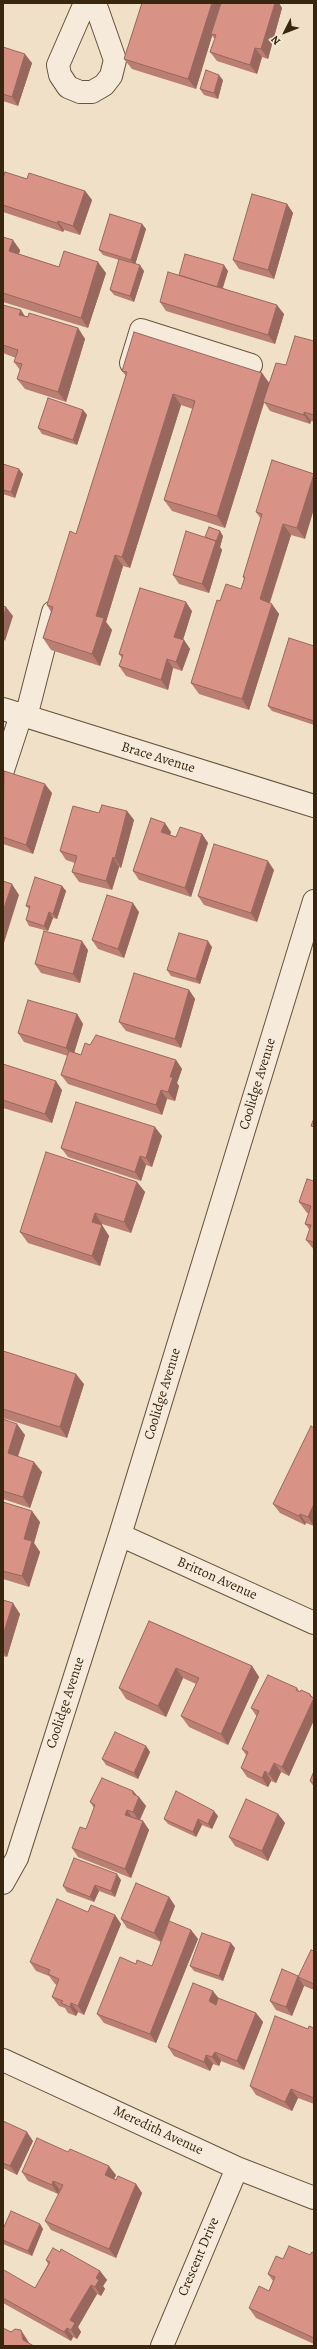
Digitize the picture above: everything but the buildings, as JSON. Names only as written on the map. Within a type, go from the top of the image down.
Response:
[{"type":"street","points":[[85,3],[58,65],[60,75],[68,87],[80,92],[92,92],[104,85],[111,76],[115,60],[95,3]]},
{"type":"street","points":[[125,382],[141,330],[251,365]]},
{"type":"street","points":[[3,770],[17,714],[59,591]]},
{"type":"street","name":"Brace Avenue","points":[[17,714],[314,806]]},
{"type":"street","name":"Coolidge Avenue","points":[[3,1884],[16,1858],[120,1535],[314,901]]},
{"type":"street","name":"Britton Avenue","points":[[120,1535],[314,1623]]},
{"type":"street","name":"Meredith Avenue","points":[[3,2060],[237,2168],[314,2198]]},
{"type":"street","name":"Crescent Drive","points":[[162,2346],[237,2168]]}]
